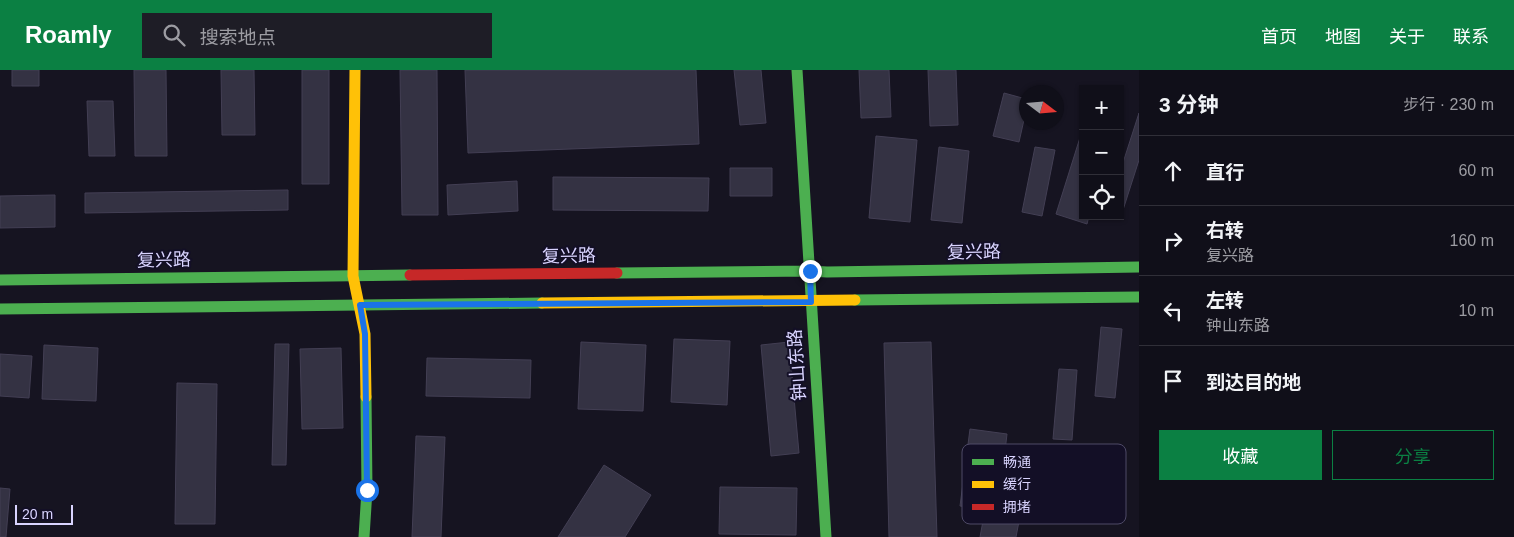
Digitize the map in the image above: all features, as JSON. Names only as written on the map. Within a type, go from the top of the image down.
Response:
[{"type":"main road","points":[[355,70],[353,276],[365,334],[367,490],[364,537]]},
{"type":"main road","name":"钟山东路","points":[[797,70],[826,537]]},
{"type":"main road","name":"复兴路","points":[[0,309],[811,302],[828,287],[1139,267]]},
{"type":"main road","name":"复兴路","points":[[0,280],[810,271],[828,287],[1139,297]]},
{"type":"building","points":[[12,70],[39,70],[39,86],[12,86]]},
{"type":"building","points":[[134,70],[166,70],[167,156],[135,156]]},
{"type":"building","points":[[221,70],[254,70],[255,135],[222,135]]},
{"type":"building","points":[[302,70],[329,70],[329,184],[302,184]]},
{"type":"building","points":[[400,70],[437,70],[438,215],[402,215]]},
{"type":"building","points":[[465,70],[696,70],[699,144],[468,153]]},
{"type":"building","points":[[734,70],[761,70],[766,123],[740,125]]},
{"type":"building","points":[[859,70],[889,70],[891,117],[861,118]]},
{"type":"building","points":[[928,70],[956,70],[958,125],[930,126]]},
{"type":"building","points":[[1004,93],[1019,97],[1019,130],[1022,130],[1019,142],[993,136]]},
{"type":"building","points":[[87,101],[113,101],[115,156],[89,156]]},
{"type":"building","points":[[1139,113],[1139,160],[1124,207],[1124,160]]},
{"type":"building","points":[[876,136],[917,140],[910,222],[869,218]]},
{"type":"building","points":[[1079,141],[1079,220],[1088,220],[1087,224],[1056,214]]},
{"type":"building","points":[[939,147],[969,151],[962,223],[931,220]]},
{"type":"building","points":[[1035,147],[1055,150],[1042,216],[1022,212]]},
{"type":"building","points":[[730,168],[772,168],[772,196],[730,196]]},
{"type":"building","points":[[553,177],[709,178],[708,211],[553,210]]},
{"type":"building","points":[[517,181],[518,211],[448,215],[447,185]]},
{"type":"building","points":[[288,190],[288,210],[85,213],[85,193]]},
{"type":"building","points":[[55,195],[55,227],[0,228],[0,196]]},
{"type":"building","points":[[1101,327],[1122,329],[1115,398],[1095,396]]},
{"type":"building","points":[[674,339],[730,341],[727,405],[671,402]]},
{"type":"building","points":[[581,342],[646,345],[643,411],[578,409]]},
{"type":"building","points":[[789,342],[799,453],[771,456],[761,345]]},
{"type":"building","points":[[931,342],[937,537],[889,537],[884,343]]},
{"type":"building","points":[[275,344],[289,344],[286,465],[272,465]]},
{"type":"building","points":[[44,345],[98,348],[96,401],[42,399]]},
{"type":"building","points":[[341,348],[343,428],[302,429],[300,349]]},
{"type":"building","points":[[0,354],[32,356],[29,398],[0,396]]},
{"type":"building","points":[[427,358],[531,360],[530,398],[426,396]]},
{"type":"building","points":[[1059,369],[1077,370],[1072,440],[1053,439]]},
{"type":"building","points":[[177,383],[217,384],[215,524],[175,524]]},
{"type":"building","points":[[970,429],[1007,434],[1006,444],[968,444]]},
{"type":"building","points":[[416,436],[445,437],[441,537],[412,537]]},
{"type":"building","points":[[604,465],[651,495],[625,537],[558,537]]},
{"type":"building","points":[[720,487],[797,488],[796,535],[719,534]]},
{"type":"building","points":[[0,488],[10,489],[6,537],[0,537]]},
{"type":"building","points":[[962,491],[962,506],[960,506]]},
{"type":"building","points":[[982,524],[1018,524],[1016,537],[980,537]]},
{"type":"traffic: fast","points":[[797,70],[826,537]]},
{"type":"traffic: fast","points":[[617,273],[1139,267]]},
{"type":"traffic: fast","points":[[0,280],[410,275]]},
{"type":"traffic: fast","points":[[855,300],[1139,297]]},
{"type":"traffic: fast","points":[[0,309],[542,303]]},
{"type":"traffic: fast","points":[[364,537],[367,490],[366,397]]},
{"type":"traffic: slow","points":[[355,70],[353,276],[365,334],[366,397]]},
{"type":"traffic: slow","points":[[542,303],[855,300]]},
{"type":"traffic: jam","points":[[410,275],[617,273]]},
{"type":"route","points":[[367,490],[365,334],[360,305],[811,302],[810,271]]}]
